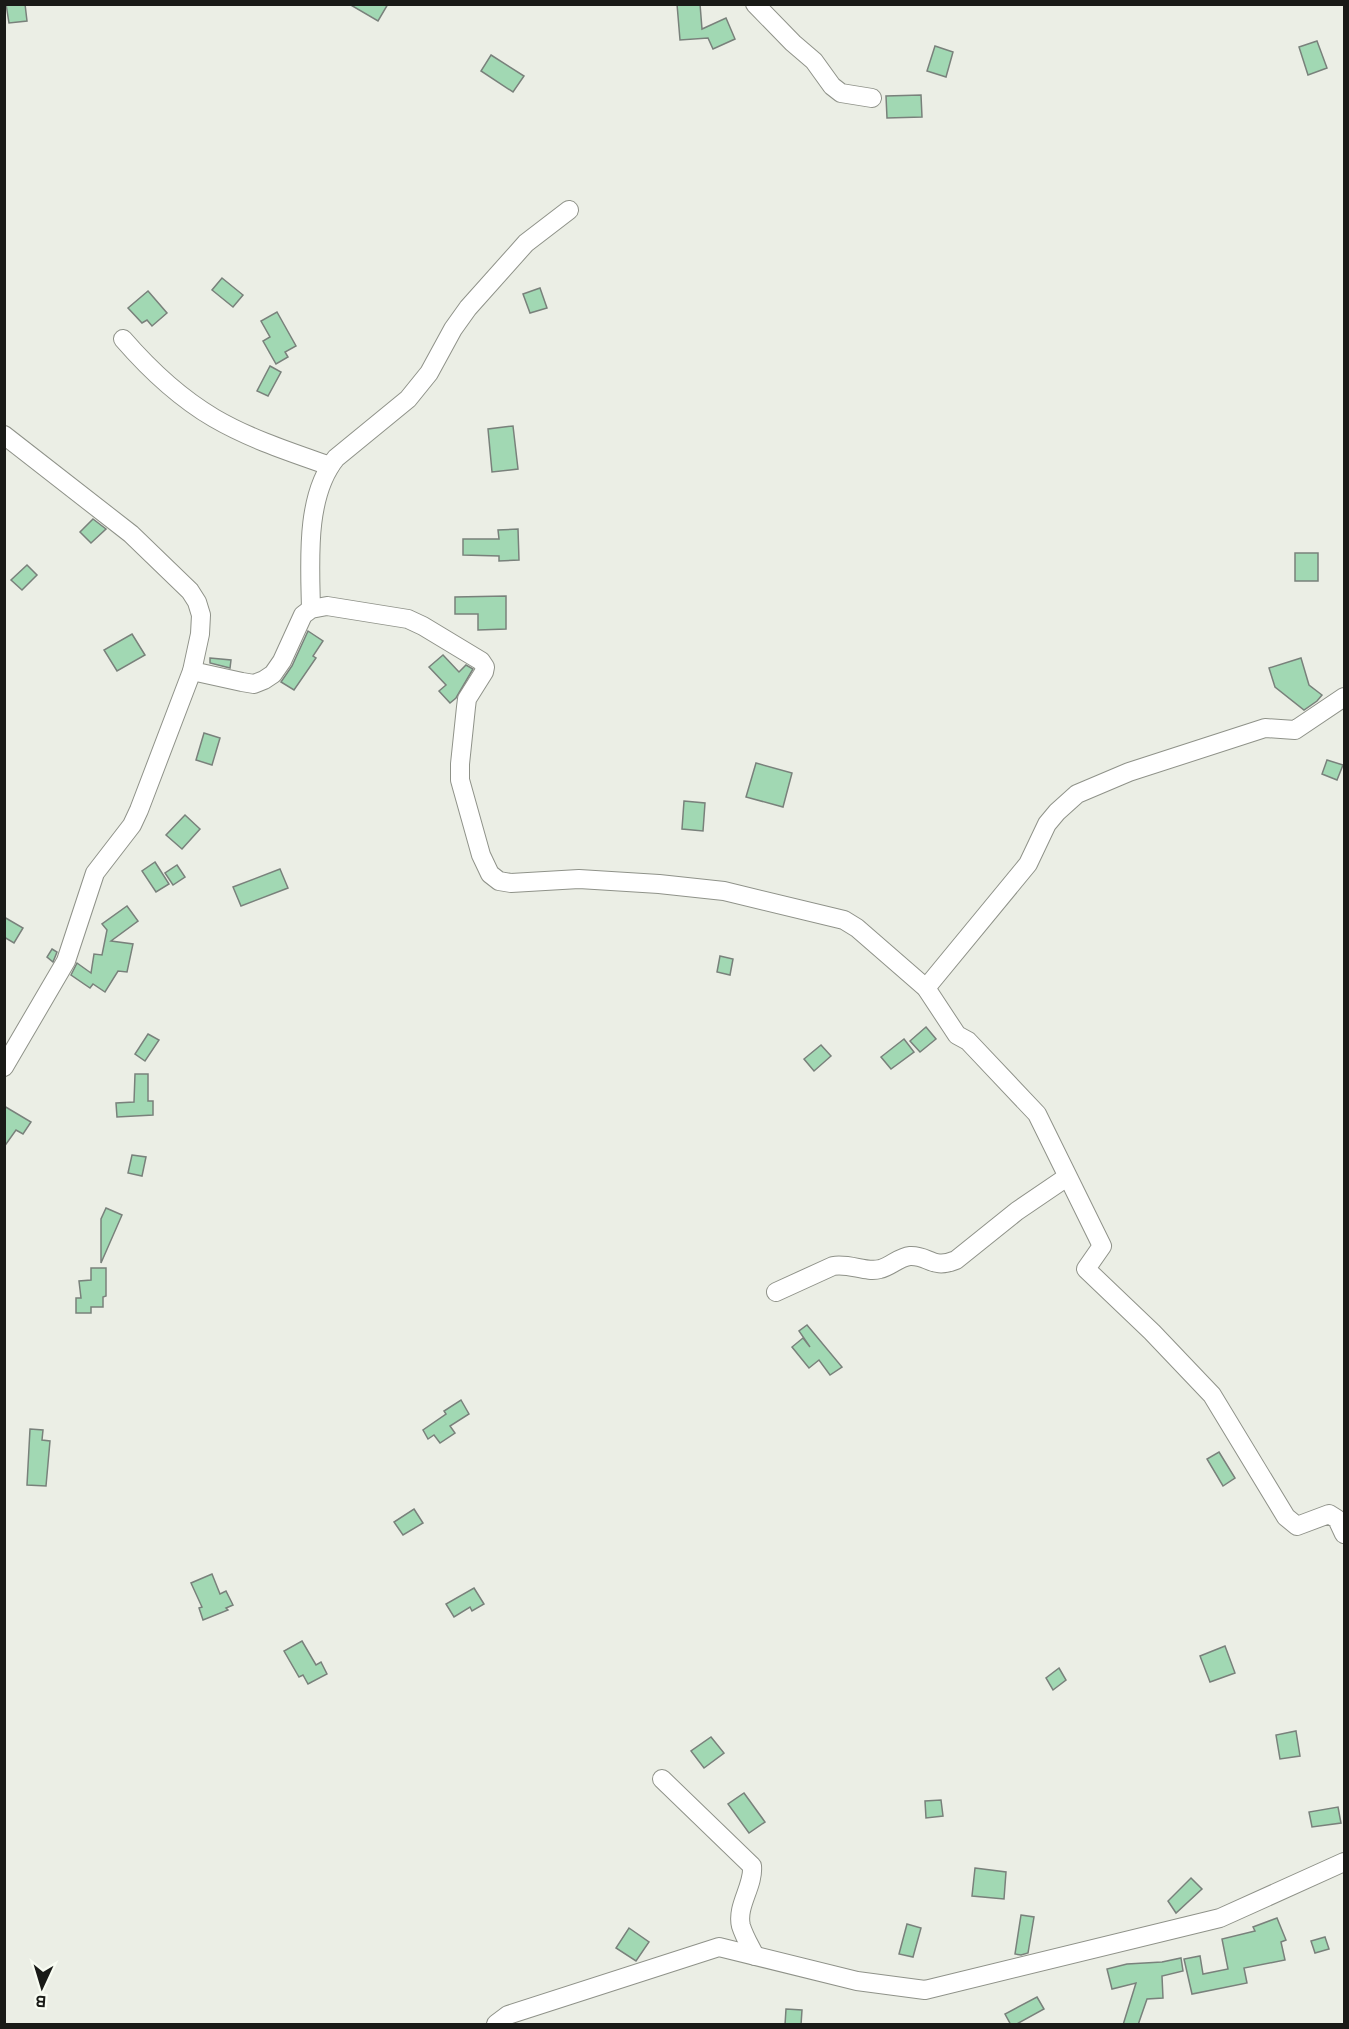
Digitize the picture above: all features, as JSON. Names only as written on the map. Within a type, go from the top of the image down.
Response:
[{"type":"street","points":[[755,4],[793,44],[814,61],[832,86],[841,93],[873,98]]},
{"type":"street","points":[[311,609],[312,517],[330,466],[336,458],[413,393],[429,373],[453,329],[468,308],[526,243],[569,210]]},
{"type":"street","points":[[123,339],[169,385],[213,417],[272,445],[330,466]]},
{"type":"street","points":[[4,435],[131,534],[190,591],[201,615],[200,634],[192,671],[139,810],[132,825],[95,873],[66,961],[4,1067]]},
{"type":"street","points":[[192,671],[254,684],[264,680],[273,674],[303,615],[311,609],[327,606],[408,619],[481,661],[484,667],[484,672],[467,699],[460,780],[481,855],[490,874],[499,881],[511,883],[579,879],[724,891],[844,920],[857,928],[926,988],[957,1035],[968,1041],[1037,1114],[1102,1246],[1086,1269],[1152,1332],[1212,1395],[1286,1517],[1297,1526],[1329,1514],[1337,1519],[1344,1534]]},
{"type":"street","points":[[926,988],[1028,864],[1047,824],[1077,794],[1129,772],[1265,728],[1295,730],[1344,697]]},
{"type":"street","points":[[776,1292],[842,1264],[870,1270],[881,1269],[908,1256],[916,1256],[937,1264],[946,1264],[956,1260],[1017,1211],[1067,1176]]},
{"type":"street","points":[[662,1779],[752,1866],[752,1881],[742,1907],[741,1924],[755,1956]]},
{"type":"street","points":[[495,2025],[508,2015],[719,1947],[857,1981],[925,1990],[1220,1918],[1344,1863]]},
{"type":"building","points":[[6,4],[25,4],[27,21],[9,23]]},
{"type":"building","points":[[349,4],[388,4],[378,21]]},
{"type":"building","points":[[677,4],[700,4],[702,29],[726,18],[735,39],[713,49],[708,38],[680,40]]},
{"type":"building","points":[[1317,41],[1327,68],[1308,75],[1299,47]]},
{"type":"building","points":[[935,46],[953,52],[946,77],[927,71]]},
{"type":"building","points":[[491,55],[524,76],[513,92],[481,71]]},
{"type":"building","points":[[921,95],[922,117],[887,118],[886,96]]},
{"type":"building","points":[[222,278],[243,295],[233,307],[212,290]]},
{"type":"building","points":[[540,288],[547,308],[530,313],[523,294]]},
{"type":"building","points":[[148,291],[167,313],[152,326],[147,320],[142,323],[128,308]]},
{"type":"building","points":[[277,312],[296,346],[285,352],[288,357],[276,364],[263,341],[270,337],[261,321]]},
{"type":"building","points":[[270,366],[281,372],[268,396],[257,391]]},
{"type":"building","points":[[513,426],[518,469],[492,472],[488,429]]},
{"type":"building","points":[[93,519],[106,529],[91,543],[80,532]]},
{"type":"building","points":[[518,529],[519,560],[499,561],[499,556],[463,555],[463,539],[499,539],[498,530]]},
{"type":"building","points":[[1295,553],[1318,553],[1318,581],[1295,581]]},
{"type":"building","points":[[27,565],[37,575],[22,590],[11,580]]},
{"type":"building","points":[[506,596],[506,629],[478,630],[478,614],[455,614],[455,597]]},
{"type":"building","points":[[308,631],[323,641],[313,656],[316,658],[294,690],[281,682],[292,666]]},
{"type":"building","points":[[132,634],[145,655],[117,671],[104,650]]},
{"type":"building","points":[[443,655],[459,672],[466,665],[473,669],[456,698],[450,703],[439,691],[446,685],[429,667]]},
{"type":"building","points":[[210,658],[231,660],[230,668],[210,663]]},
{"type":"building","points":[[1301,658],[1309,685],[1322,695],[1304,710],[1275,687],[1269,668]]},
{"type":"building","points":[[204,733],[220,738],[212,765],[196,760]]},
{"type":"building","points":[[1327,760],[1343,765],[1337,780],[1322,774]]},
{"type":"building","points":[[756,763],[792,773],[783,807],[746,797]]},
{"type":"building","points":[[684,801],[705,803],[703,831],[682,829]]},
{"type":"building","points":[[185,815],[200,829],[182,849],[166,835]]},
{"type":"building","points":[[155,862],[169,884],[156,892],[142,871]]},
{"type":"building","points":[[177,865],[185,877],[173,885],[165,873]]},
{"type":"building","points":[[280,869],[288,888],[241,906],[233,887]]},
{"type":"building","points":[[127,906],[138,921],[111,941],[133,944],[127,972],[118,971],[105,992],[93,984],[90,988],[71,975],[77,963],[91,973],[94,954],[102,955],[107,930],[102,924]]},
{"type":"building","points":[[4,917],[23,928],[14,943],[4,937]]},
{"type":"building","points":[[52,949],[57,952],[53,962],[47,957]]},
{"type":"building","points":[[720,956],[733,959],[730,975],[717,972]]},
{"type":"building","points":[[926,1027],[936,1039],[920,1052],[910,1041]]},
{"type":"building","points":[[148,1034],[159,1040],[145,1061],[135,1054]]},
{"type":"building","points":[[904,1039],[914,1052],[891,1069],[881,1057]]},
{"type":"building","points":[[821,1045],[831,1056],[814,1071],[804,1059]]},
{"type":"building","points":[[135,1074],[148,1074],[148,1101],[153,1101],[153,1115],[117,1117],[116,1103],[134,1102]]},
{"type":"building","points":[[4,1106],[31,1122],[23,1134],[16,1130],[4,1147]]},
{"type":"building","points":[[132,1155],[146,1157],[142,1176],[128,1173]]},
{"type":"building","points":[[106,1208],[122,1215],[101,1263],[101,1219]]},
{"type":"building","points":[[91,1268],[106,1268],[106,1296],[103,1297],[103,1307],[91,1307],[91,1313],[76,1313],[76,1298],[81,1298],[79,1281],[91,1280]]},
{"type":"building","points":[[807,1325],[842,1367],[830,1375],[819,1360],[809,1368],[792,1347],[803,1338],[810,1347],[799,1331]]},
{"type":"building","points":[[461,1400],[469,1414],[450,1426],[455,1433],[440,1443],[434,1435],[428,1439],[423,1430],[446,1414],[444,1411]]},
{"type":"building","points":[[30,1429],[43,1430],[42,1440],[50,1441],[46,1486],[27,1485]]},
{"type":"building","points":[[1219,1452],[1235,1478],[1223,1486],[1207,1459]]},
{"type":"building","points":[[414,1509],[423,1523],[403,1535],[394,1522]]},
{"type":"building","points":[[212,1574],[220,1594],[226,1591],[233,1605],[226,1608],[228,1610],[203,1620],[199,1608],[202,1607],[191,1583]]},
{"type":"building","points":[[474,1588],[484,1604],[472,1611],[470,1607],[454,1617],[446,1604]]},
{"type":"building","points":[[302,1641],[316,1665],[321,1662],[327,1674],[308,1684],[303,1675],[299,1677],[284,1651]]},
{"type":"building","points":[[1225,1646],[1235,1673],[1210,1682],[1200,1656]]},
{"type":"building","points":[[1059,1668],[1066,1680],[1053,1690],[1046,1678]]},
{"type":"building","points":[[1296,1731],[1300,1756],[1280,1759],[1276,1735]]},
{"type":"building","points":[[711,1737],[724,1753],[704,1768],[691,1751]]},
{"type":"building","points":[[744,1793],[765,1822],[749,1833],[728,1804]]},
{"type":"building","points":[[941,1800],[943,1816],[926,1818],[925,1801]]},
{"type":"building","points":[[1338,1807],[1341,1823],[1312,1827],[1309,1812]]},
{"type":"building","points":[[975,1868],[1006,1872],[1004,1899],[972,1896]]},
{"type":"building","points":[[1191,1878],[1202,1889],[1176,1913],[1168,1901]]},
{"type":"building","points":[[1021,1915],[1034,1917],[1028,1953],[1021,1955],[1015,1954]]},
{"type":"building","points":[[1277,1918],[1286,1940],[1281,1942],[1285,1960],[1244,1968],[1247,1983],[1192,1994],[1184,1959],[1200,1956],[1203,1974],[1228,1969],[1222,1939],[1255,1931],[1253,1927]]},
{"type":"building","points":[[907,1924],[921,1928],[913,1957],[899,1954]]},
{"type":"building","points":[[629,1928],[649,1942],[636,1961],[616,1948]]},
{"type":"building","points":[[1325,1937],[1329,1949],[1315,1953],[1311,1941]]},
{"type":"building","points":[[1181,1958],[1183,1971],[1162,1976],[1163,1998],[1147,1999],[1138,2025],[1123,2025],[1136,1983],[1112,1989],[1107,1969],[1127,1964],[1162,1962]]},
{"type":"building","points":[[1037,1997],[1044,2009],[1011,2025],[1005,2014]]},
{"type":"building","points":[[786,2009],[802,2010],[801,2025],[785,2025]]}]
